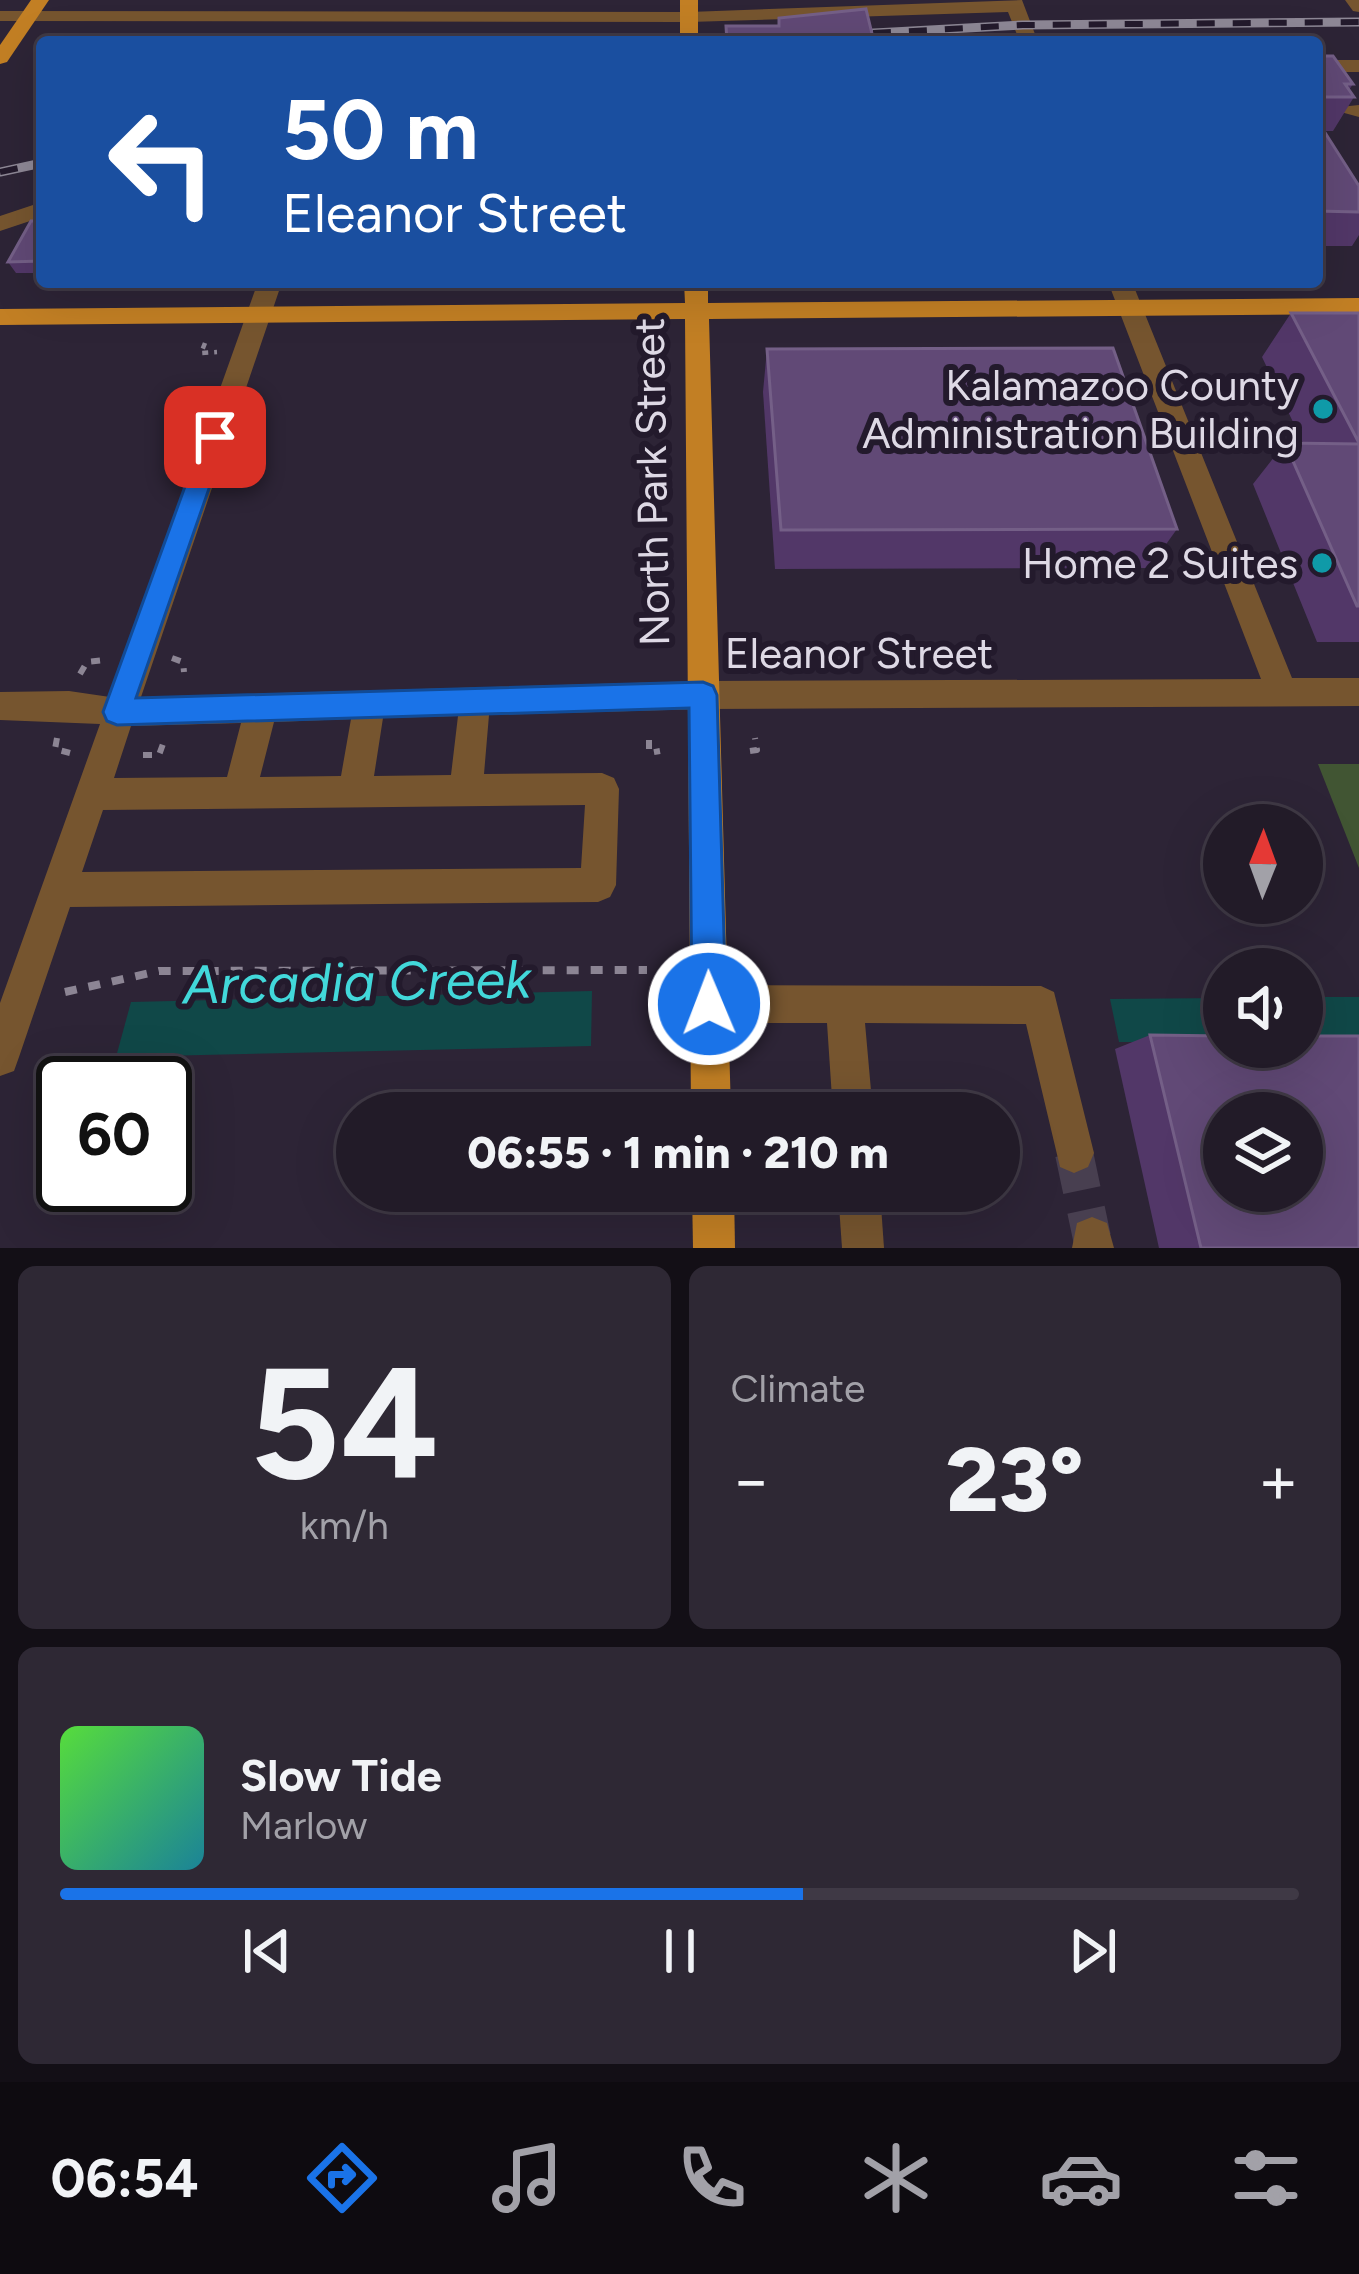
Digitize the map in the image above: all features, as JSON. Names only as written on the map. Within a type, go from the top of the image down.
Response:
[{"type":"main road","points":[[0,58],[35,8]]},
{"type":"main road","points":[[0,317],[265,297],[1125,295],[1359,305]]},
{"type":"main road","name":"North Park Street","points":[[697,296],[711,1092]]},
{"type":"main road","points":[[713,1212],[714,1248]]},
{"type":"street","points":[[1354,0],[1359,7]]},
{"type":"street","points":[[0,16],[35,8],[198,25],[363,8],[1014,3],[1027,36]]},
{"type":"street","points":[[1323,66],[1359,66]]},
{"type":"street","points":[[0,224],[36,211]]},
{"type":"street","points":[[1125,295],[1282,693]]},
{"type":"street","points":[[0,1057],[265,297]]},
{"type":"street","name":"Eleanor Street","points":[[0,706],[69,705],[117,712],[703,695],[1359,692]]},
{"type":"street","points":[[466,790],[476,701]]},
{"type":"street","points":[[355,791],[369,704]]},
{"type":"street","points":[[240,792],[261,708]]},
{"type":"street","points":[[57,890],[598,885],[602,789],[89,794]]},
{"type":"street","points":[[709,1004],[1042,1005],[1074,1153]]},
{"type":"street","points":[[845,1004],[851,1092]]},
{"type":"street","points":[[860,1212],[863,1248]]},
{"type":"path","points":[[201,352],[205,343]]},
{"type":"path","points":[[172,658],[183,662],[184,673]]},
{"type":"path","points":[[80,674],[87,662],[106,659]]},
{"type":"path","points":[[750,751],[758,750],[755,738]]},
{"type":"path","points":[[649,740],[649,753],[660,751]]},
{"type":"path","points":[[142,755],[159,755],[164,741]]},
{"type":"path","points":[[55,748],[70,753]]},
{"type":"path","points":[[65,992],[159,970],[647,970]]},
{"type":"shaded area","points":[[1318,764],[1359,764],[1359,868]]},
{"type":"shaded area","points":[[592,991],[591,1046],[116,1056],[131,1002]]},
{"type":"shaded area","points":[[1323,997],[1359,997],[1359,1042],[1323,1042]]},
{"type":"shaded area","points":[[1203,998],[1203,1042],[1119,1042],[1110,999]]},
{"type":"building","points":[[866,9],[873,36],[727,36],[726,26],[779,26],[779,18]]},
{"type":"building","points":[[1323,56],[1333,56],[1353,84],[1345,84],[1354,97],[1323,97]]},
{"type":"building","points":[[1323,129],[1359,186],[1359,212],[1323,211]]},
{"type":"building","points":[[31,221],[36,221],[36,261],[8,262]]},
{"type":"building","points":[[1291,313],[1359,313],[1359,443]]},
{"type":"building","points":[[1113,348],[1177,529],[781,530],[767,349]]},
{"type":"building","points":[[1285,443],[1359,444],[1359,606],[1357,606]]},
{"type":"building","points":[[1150,1035],[1203,1036],[1203,1068],[1323,1068],[1323,1036],[1359,1036],[1359,1248],[1201,1248]]},
{"type":"tunnel","points":[[1074,1153],[1092,1238]]},
{"type":"railway","points":[[837,35],[1023,25],[1359,22]]},
{"type":"railway","points":[[0,172],[36,164]]},
{"type":"place","name":"Kalamazoo County Administration Building","points":[[1323,409]]},
{"type":"place","name":"Home 2 Suites","points":[[1322,563]]},
{"type":"route","points":[[215,437],[117,712],[703,695],[709,1004]]},
{"type":"water label","name":"Arcadia Creek","points":[[357,982]]}]
